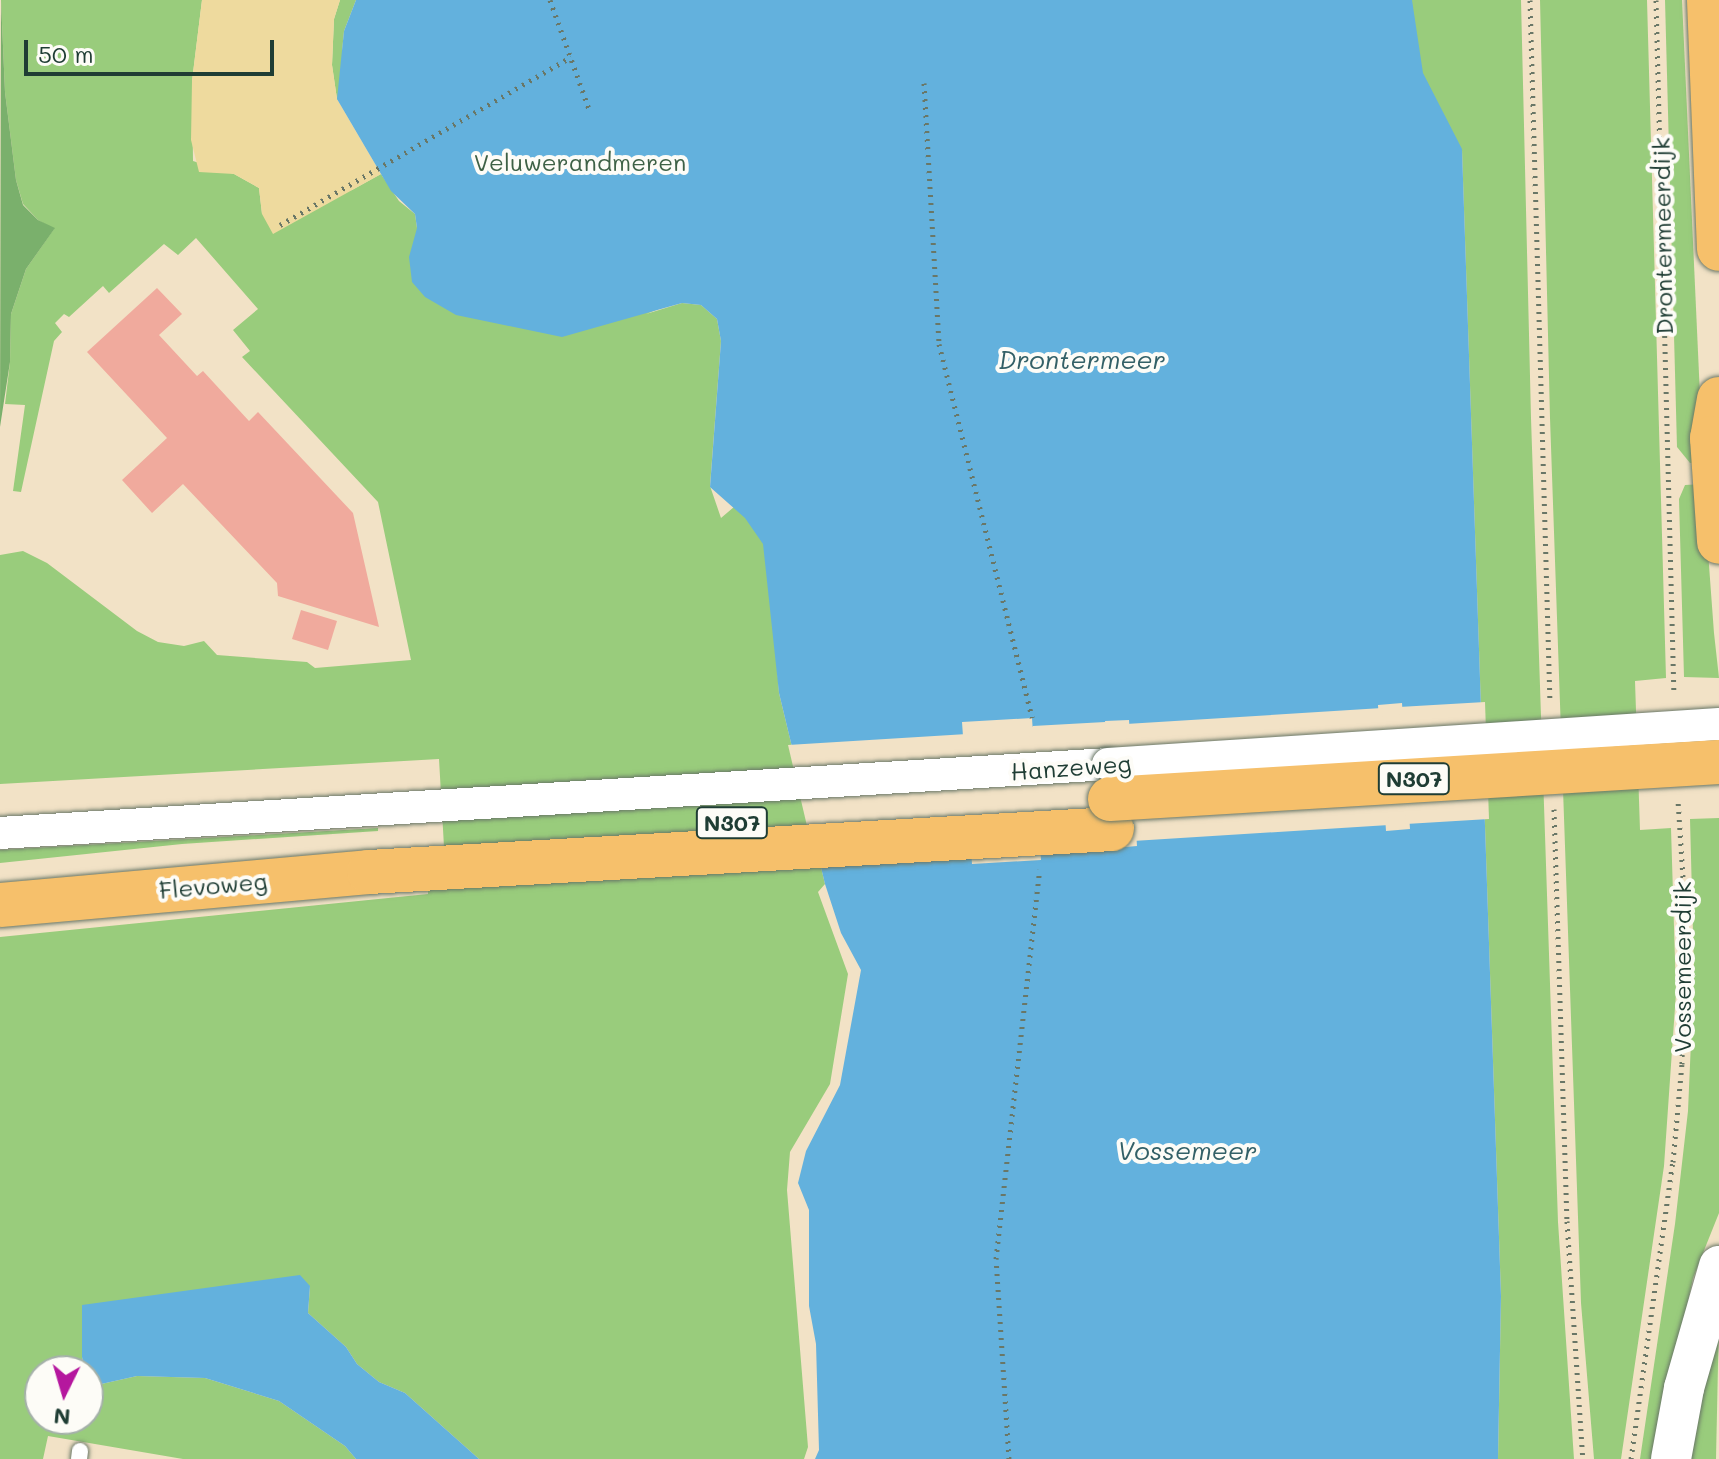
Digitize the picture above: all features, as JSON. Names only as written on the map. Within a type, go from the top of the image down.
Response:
[{"type":"main road","points":[[1709,0],[1719,249]]},
{"type":"main road","points":[[1719,399],[1712,438],[1719,542]]},
{"type":"main road","name":"Hanzeweg","points":[[425,839],[1719,762]]},
{"type":"main road","name":"N307","points":[[425,839],[1698,789]]},
{"type":"main road","name":"Flevoweg","points":[[0,874],[425,839]]},
{"type":"main road","name":"Flevoweg","points":[[0,905],[425,839]]},
{"type":"street","name":"Hanzeweg","points":[[425,839],[1719,724]]},
{"type":"street","points":[[0,833],[425,839]]},
{"type":"street","points":[[1671,1459],[1684,1388],[1719,1266]]},
{"type":"path","points":[[550,0],[590,112]]},
{"type":"path","name":"Drontermeerdijk","points":[[1656,0],[1675,709]]},
{"type":"path","points":[[280,225],[571,57]]},
{"type":"path","points":[[924,83],[939,344],[1032,718]]},
{"type":"path","name":"Vossemeerdijk","points":[[1631,1459],[1673,1162],[1682,1064],[1684,893],[1698,789]]},
{"type":"path","points":[[1009,1459],[996,1259],[1041,860]]},
{"type":"green space","name":"Veluwerandmeren","points":[[1,0],[202,0],[192,81],[193,161],[234,174],[259,188],[262,214],[352,190],[381,174],[399,201],[415,214],[417,228],[424,205],[337,99],[332,65],[334,19],[340,0],[356,0],[344,31],[342,52],[366,0],[1521,0],[1531,418],[1558,1222],[1574,1459],[1498,1459],[1501,1296],[1462,150],[673,303],[646,314],[682,303],[701,305],[717,319],[721,341],[710,486],[721,518],[741,501],[765,491],[779,693],[825,884],[818,892],[848,974],[830,1084],[790,1152],[787,1190],[808,1447],[804,1459],[479,1459],[405,1393],[379,1382],[357,1364],[346,1347],[308,1313],[310,1286],[88,1355],[24,1355],[24,1435],[104,1435],[104,1383],[137,1376],[205,1378],[279,1401],[345,1446],[356,1459],[183,1459],[48,1436],[43,1459],[0,1459],[0,937],[428,894],[428,884],[446,882],[439,759],[0,784],[0,555],[23,551],[47,563],[137,631],[158,642],[184,646],[204,641],[217,655],[307,662],[315,668],[411,660],[378,502],[242,357],[250,351],[233,330],[258,309],[196,238],[178,255],[164,244],[109,293],[103,286],[69,317],[64,314],[55,323],[62,332],[54,341],[21,492],[13,491],[25,405],[5,404],[11,314],[26,269],[54,229],[38,220],[23,204],[16,180],[5,92]]},
{"type":"green space","points":[[1,0],[5,92],[16,180],[23,205],[38,220],[55,228],[26,269],[11,314],[10,362],[0,427]]},
{"type":"green space","points":[[1540,0],[1647,0],[1666,678],[1635,681],[1640,830],[1671,828],[1676,993],[1664,1166],[1621,1459],[1594,1459],[1581,1303],[1550,418]]},
{"type":"green space","points":[[1665,0],[1682,0],[1703,462],[1690,463],[1677,447]]},
{"type":"green space","points":[[1703,484],[1719,678],[1684,677],[1679,499],[1685,485]]},
{"type":"green space","points":[[1719,818],[1719,1213],[1693,1278],[1654,1459],[1640,1459],[1675,1224],[1688,1111],[1694,972],[1690,819]]},
{"type":"green space","points":[[378,828],[378,831],[182,844],[0,863],[0,850]]},
{"type":"green space","points":[[1719,1317],[1716,1459],[1690,1459]]},
{"type":"sand","points":[[202,0],[340,0],[334,19],[332,65],[337,99],[381,174],[273,234],[262,214],[259,188],[234,174],[199,172],[191,140],[192,81]]},
{"type":"water","points":[[356,0],[1412,0],[1423,73],[1462,149],[1501,1296],[1498,1459],[815,1459],[819,1450],[816,1344],[809,1306],[809,1210],[798,1183],[806,1151],[840,1085],[861,970],[841,933],[825,884],[779,693],[763,544],[745,518],[710,487],[721,341],[717,319],[701,305],[682,303],[562,337],[456,315],[425,297],[412,282],[409,257],[417,228],[415,214],[391,191],[337,99],[344,31]],"holes":[[[1402,703],[1410,829],[1386,831],[1378,705]],[[1032,718],[1041,860],[972,864],[962,722]],[[1129,720],[1137,846],[1114,848],[1105,721]]]},
{"type":"water","points":[[300,1275],[310,1286],[308,1313],[346,1347],[357,1364],[379,1382],[405,1393],[479,1459],[356,1459],[345,1446],[279,1401],[205,1378],[137,1376],[104,1383],[104,1355],[82,1355],[82,1305]]},
{"type":"pier","points":[[1485,702],[1489,819],[1406,824],[1399,707]]},
{"type":"pier","points":[[1382,708],[1389,825],[1133,841],[1126,724]]},
{"type":"pier","points":[[1105,722],[1109,725],[1117,842],[1037,847],[1029,730],[1033,726]]},
{"type":"pier","points":[[967,734],[975,850],[815,860],[788,745]]},
{"type":"building","points":[[157,288],[182,314],[159,335],[197,376],[203,371],[249,421],[258,412],[353,513],[379,627],[278,596],[277,583],[183,484],[152,513],[122,480],[167,438],[87,352]]},
{"type":"building","points":[[301,610],[337,621],[328,650],[292,639]]},
{"type":"water label","name":"Drontermeer","points":[[1082,360]]},
{"type":"water label","name":"Vossemeer","points":[[1187,1151]]}]
